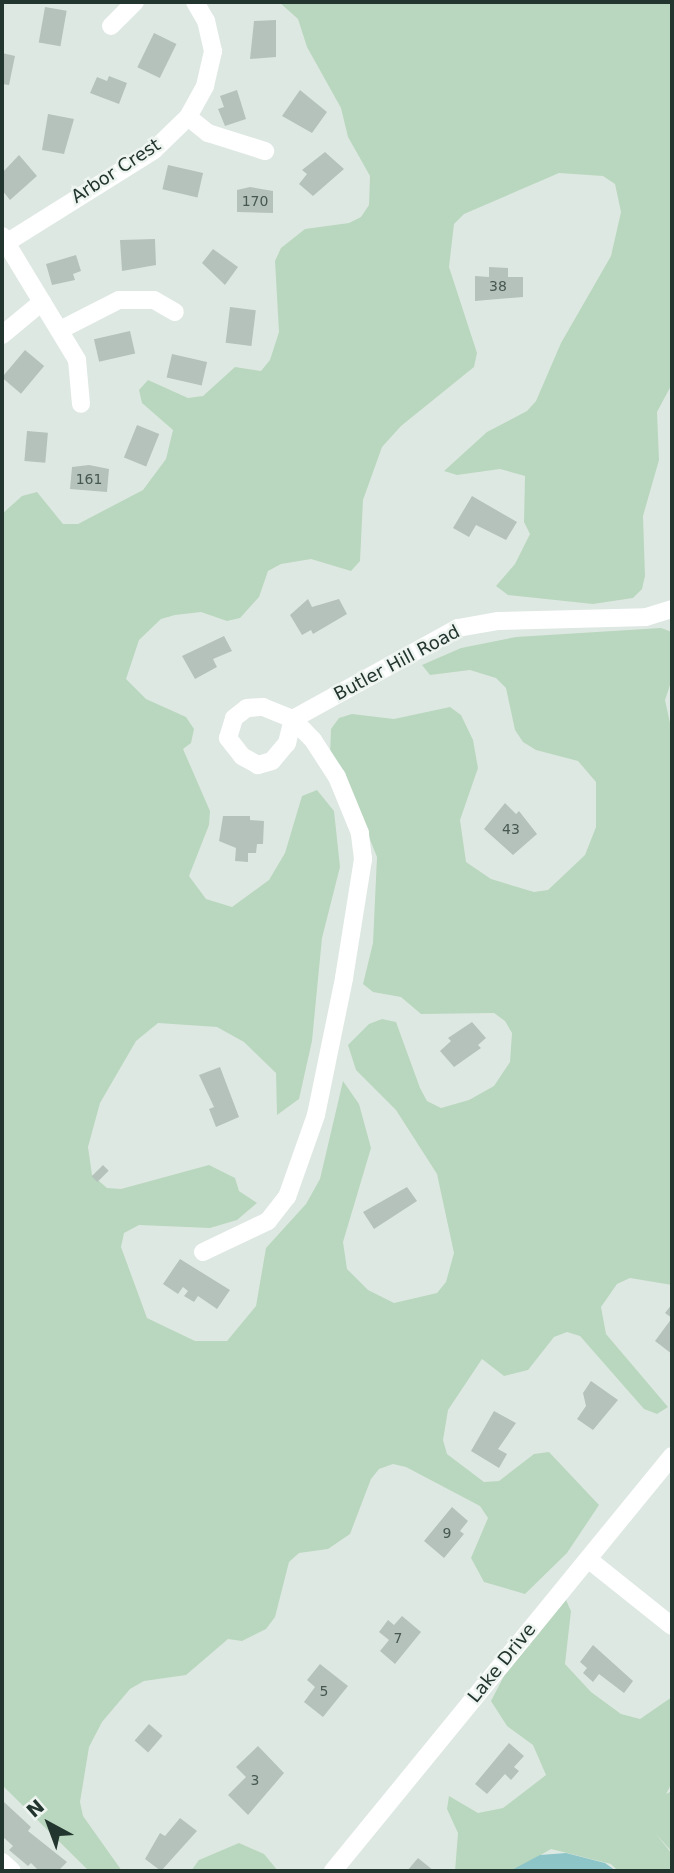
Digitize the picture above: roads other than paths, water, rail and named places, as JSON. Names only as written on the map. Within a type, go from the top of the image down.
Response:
[{"type":"street","points":[[111,26],[135,2]]},
{"type":"street","name":"Arbor Crest","points":[[81,404],[78,360],[4,239],[154,150],[188,117],[205,86],[213,51],[206,21],[195,2]]},
{"type":"street","points":[[188,117],[208,133],[265,151]]},
{"type":"street","points":[[60,330],[119,300],[154,300],[176,312]]},
{"type":"street","points":[[2,335],[42,302]]},
{"type":"street","name":"Butler Hill Road","points":[[203,1252],[268,1221],[287,1197],[316,1115],[344,978],[363,859],[360,833],[337,777],[313,740],[293,719],[458,628],[498,621],[646,617],[672,609]]},
{"type":"street","name":"Lake Drive","points":[[332,1871],[672,1455]]},
{"type":"street","points":[[588,1559],[672,1626]]},
{"type":"street","points":[[2,1862],[12,1871]]},
{"type":"water","points":[[566,1853],[605,1863],[616,1871],[510,1871],[540,1855]]}]
